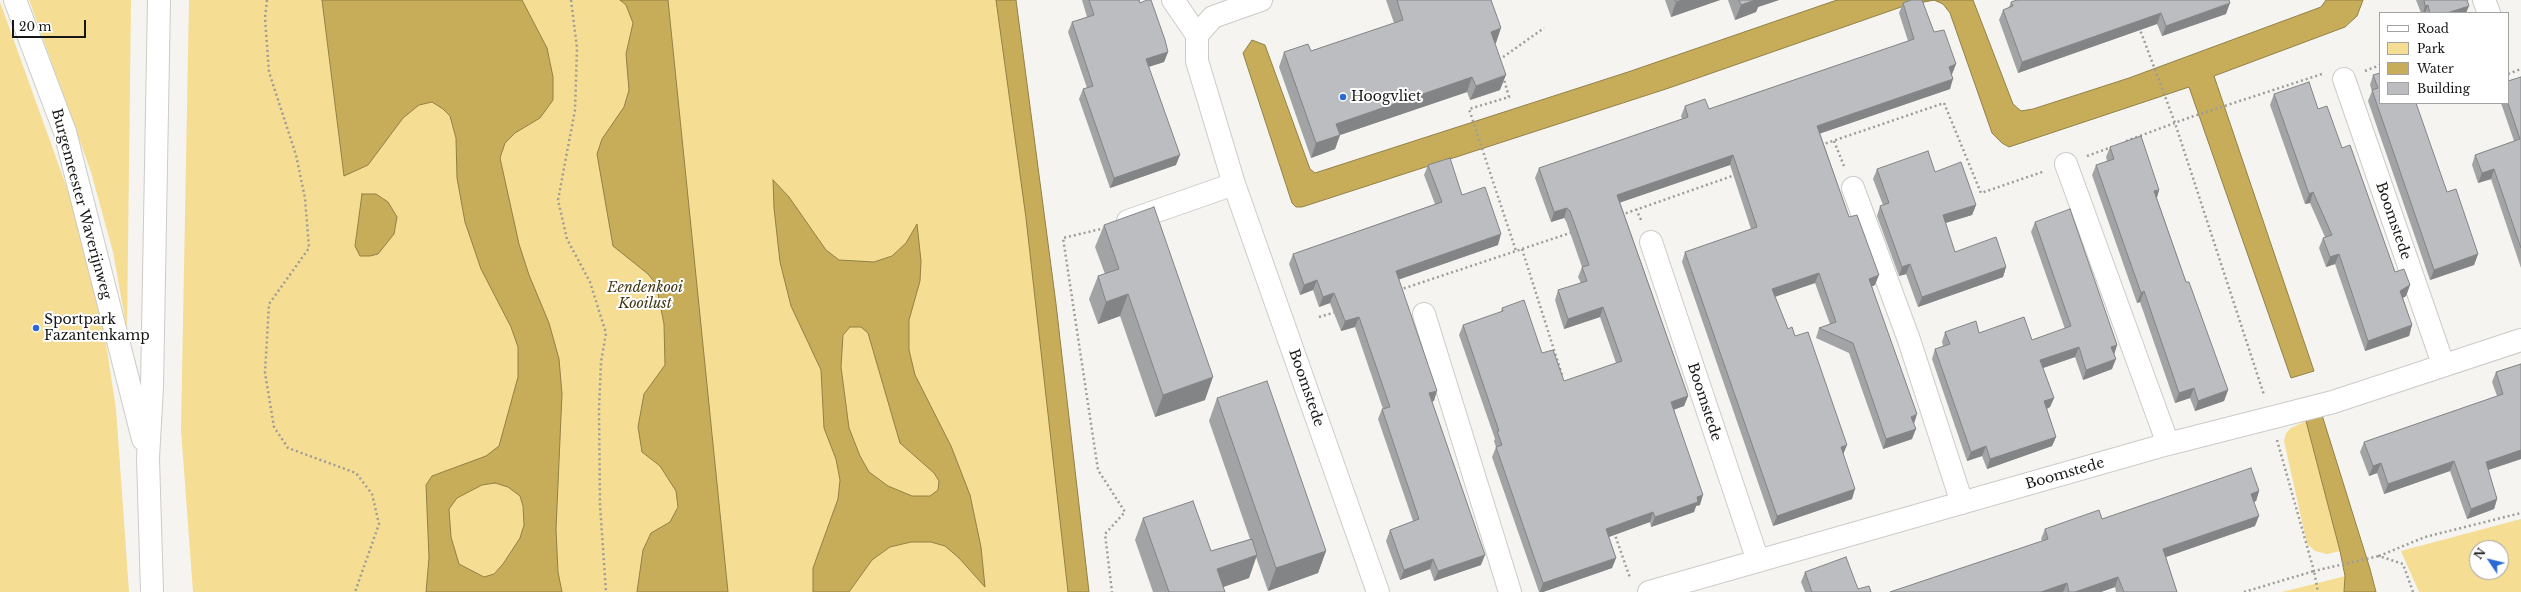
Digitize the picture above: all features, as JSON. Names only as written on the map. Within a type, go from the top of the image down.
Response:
[{"type":"street","name":"Burgemeester Waverijnweg","points":[[15,0],[65,132],[148,458]]},
{"type":"street","name":"Burgemeester Waverijnweg","points":[[152,592],[148,458],[152,387],[159,0]]},
{"type":"street","points":[[1173,0],[1197,35],[1213,17],[1261,0]]},
{"type":"street","points":[[2484,0],[2489,12]]},
{"type":"street","name":"Boomstede","points":[[1197,35],[1197,61],[1234,184],[1378,592]]},
{"type":"street","name":"Boomstede","points":[[2344,79],[2443,364]]},
{"type":"street","points":[[2066,164],[2168,444]]},
{"type":"street","points":[[1107,227],[1234,184]]},
{"type":"street","points":[[1853,188],[1909,340],[1962,502]]},
{"type":"street","name":"Boomstede","points":[[1651,242],[1758,561]]},
{"type":"street","points":[[1424,314],[1510,592]]},
{"type":"street","name":"Boomstede","points":[[1640,589],[1758,561],[2168,444],[2333,402],[2443,364],[2521,340]]},
{"type":"path","points":[[267,0],[265,18],[269,72],[296,155],[306,198],[308,248],[269,304],[265,373],[274,426],[288,448],[356,472],[372,494],[379,524],[355,592]]},
{"type":"path","points":[[571,0],[577,48],[575,110],[558,200],[567,239],[590,282],[606,333],[601,362],[599,409],[600,505],[606,592]]},
{"type":"path","points":[[2137,21],[2175,123],[2271,418],[2314,571],[2318,592]]},
{"type":"path","points":[[1501,67],[1499,60],[1544,28]]},
{"type":"path","points":[[2124,142],[2191,117],[2340,68],[2344,79],[2379,65]]},
{"type":"path","points":[[2509,74],[2521,69]]},
{"type":"path","points":[[1503,75],[1509,97],[1469,109],[1516,252]]},
{"type":"path","points":[[1819,146],[1944,103],[1981,193],[2117,145]]},
{"type":"path","points":[[1834,141],[1853,188]]},
{"type":"path","points":[[1615,217],[1739,174]]},
{"type":"path","points":[[1107,227],[1063,238],[1098,470],[1125,512],[1105,534],[1112,592]]},
{"type":"path","points":[[1395,292],[1516,252],[1579,229]]},
{"type":"path","points":[[1522,249],[1562,377]]},
{"type":"path","points":[[1319,317],[1342,310]]},
{"type":"path","points":[[2244,592],[2314,571],[2379,556],[2425,537],[2521,513]]},
{"type":"path","points":[[1613,529],[1640,589]]},
{"type":"path","points":[[2379,556],[2403,564],[2413,592]]},
{"type":"green space","points":[[29,0],[131,0],[127,330],[113,252],[91,172]]},
{"type":"green space","name":"Eendenkooi Kooilust","points":[[189,0],[1004,0],[1074,592],[193,592],[181,430]]},
{"type":"green space","name":"Sportpark Fazantenkamp","points":[[0,2],[81,227],[102,317],[116,409],[129,592],[0,592]]},
{"type":"green space","points":[[2306,421],[2340,551],[2327,554],[2315,551],[2307,544],[2284,441],[2286,433],[2291,428]]},
{"type":"green space","points":[[2521,519],[2521,592],[2419,592],[2401,551]]},
{"type":"green space","points":[[2345,576],[2344,592],[2282,592],[2318,583]]},
{"type":"water","points":[[322,0],[522,0],[547,48],[553,77],[553,100],[540,118],[515,133],[505,143],[500,158],[519,244],[529,275],[549,323],[559,359],[562,394],[556,529],[558,572],[562,592],[426,592],[429,558],[426,485],[432,476],[486,456],[499,446],[518,377],[518,347],[511,327],[481,269],[465,222],[457,178],[456,138],[450,116],[443,109],[432,102],[419,105],[403,118],[368,165],[344,176]],"holes":[[[495,483],[508,487],[520,496],[523,506],[524,525],[520,538],[503,564],[494,574],[484,577],[459,564],[451,537],[449,509],[457,498],[482,485]]]},
{"type":"water","points":[[620,0],[668,0],[728,592],[637,592],[643,550],[651,533],[670,522],[678,507],[676,491],[660,466],[642,452],[638,427],[644,394],[665,365],[664,324],[656,284],[648,274],[613,246],[597,154],[602,139],[624,107],[629,90],[626,54],[633,23],[626,5]]},
{"type":"water","points":[[996,0],[1016,0],[1056,304],[1089,592],[1068,592],[1026,218]]},
{"type":"water","points":[[1837,0],[1934,0],[1904,6],[1669,88],[1302,207],[1296,207],[1292,203],[1243,53],[1252,40],[1265,45],[1310,169],[1315,173],[1628,72]]},
{"type":"water","points":[[1934,0],[1973,0],[2013,104],[2021,111],[2033,109],[2129,78],[2321,7],[2326,0],[2363,0],[2357,16],[2345,27],[2214,76],[2314,371],[2291,378],[2189,87],[2009,147],[2002,143],[1992,133],[1950,13],[1943,4]]},
{"type":"water","points":[[773,180],[789,197],[826,250],[839,260],[874,262],[892,256],[906,243],[917,224],[921,261],[920,281],[909,320],[909,350],[915,375],[951,446],[970,495],[981,547],[985,587],[959,558],[945,546],[931,542],[911,542],[890,547],[872,560],[849,592],[813,592],[813,568],[838,499],[840,480],[836,459],[824,428],[821,370],[791,306],[780,262],[774,208]],"holes":[[[850,327],[861,327],[868,333],[900,443],[934,473],[939,481],[938,490],[930,496],[912,496],[888,486],[869,472],[860,456],[849,428],[841,367],[843,335]]]},
{"type":"water","points":[[362,194],[376,194],[388,202],[397,217],[394,234],[378,254],[370,256],[360,256],[355,246]]},
{"type":"water","points":[[2322,415],[2376,592],[2344,592],[2345,576],[2340,551],[2306,421]]},
{"type":"building","points":[[1089,0],[1139,0],[1140,3],[1151,0],[1168,52],[1146,59],[1180,155],[1114,178],[1083,89],[1093,86],[1072,22],[1094,15]]},
{"type":"building","points":[[1397,0],[1491,0],[1501,28],[1491,32],[1506,75],[1476,86],[1472,77],[1336,124],[1340,135],[1316,143],[1284,52],[1308,44],[1311,51],[1403,20]]},
{"type":"building","points":[[1739,0],[1755,0],[1741,5]]},
{"type":"building","points":[[1911,0],[1922,0],[1934,32],[1944,30],[1956,64],[1949,67],[1953,79],[1817,126],[1849,217],[1857,215],[1879,275],[1869,279],[1917,414],[1911,417],[1916,429],[1886,439],[1853,343],[1819,328],[1836,322],[1819,273],[1772,289],[1788,329],[1792,327],[1795,336],[1808,332],[1847,445],[1841,447],[1855,489],[1777,516],[1685,252],[1757,227],[1733,155],[1617,195],[1688,396],[1671,402],[1703,495],[1697,497],[1698,502],[1655,517],[1653,512],[1606,529],[1616,558],[1543,583],[1496,447],[1502,445],[1497,431],[1499,431],[1463,325],[1503,311],[1502,308],[1524,300],[1542,353],[1553,350],[1564,381],[1622,361],[1603,307],[1568,319],[1558,290],[1587,281],[1582,267],[1589,265],[1570,211],[1567,208],[1554,212],[1539,168],[1688,117],[1685,106],[1705,99],[1709,109],[1914,39],[1903,3]]},
{"type":"building","points":[[2017,0],[2229,0],[2230,3],[2166,26],[2161,13],[2022,62],[2003,10],[2013,6],[2011,2]]},
{"type":"building","points":[[2424,0],[2467,0],[2469,6],[2450,12],[2430,12],[2428,5],[2425,6]]},
{"type":"building","points":[[2379,73],[2379,104],[2416,104],[2447,192],[2456,189],[2478,254],[2434,270],[2372,90],[2378,88],[2373,75]]},
{"type":"building","points":[[2521,77],[2521,248],[2494,169],[2482,173],[2475,155],[2520,139],[2508,104],[2509,81]]},
{"type":"building","points":[[2309,82],[2318,109],[2327,106],[2342,148],[2350,145],[2395,272],[2404,269],[2410,285],[2400,291],[2412,325],[2368,341],[2339,254],[2330,257],[2323,238],[2332,235],[2313,192],[2309,194],[2274,94]]},
{"type":"building","points":[[2141,136],[2159,190],[2154,191],[2186,282],[2189,282],[2228,390],[2198,401],[2194,388],[2179,393],[2144,291],[2141,293],[2096,165],[2114,159],[2110,147]]},
{"type":"building","points":[[1928,151],[1935,172],[1961,162],[1976,205],[1943,215],[1955,252],[1996,237],[2006,267],[1922,297],[1910,264],[1902,267],[1880,206],[1889,203],[1877,169]]},
{"type":"building","points":[[1450,158],[1462,195],[1485,187],[1501,234],[1396,271],[1437,391],[1429,393],[1485,555],[1438,571],[1433,559],[1404,570],[1390,530],[1419,519],[1382,409],[1390,407],[1359,317],[1345,321],[1334,293],[1323,297],[1317,280],[1304,285],[1293,254],[1442,202],[1428,165]]},
{"type":"building","points":[[1154,207],[1213,377],[1163,395],[1128,294],[1106,302],[1098,276],[1119,269],[1104,225]]},
{"type":"building","points":[[2070,209],[2117,345],[2111,347],[2116,359],[2086,370],[2079,347],[2040,360],[2054,398],[2044,401],[2056,437],[1990,459],[1986,446],[1971,452],[1935,349],[1950,344],[1945,332],[1976,321],[1979,333],[2024,317],[2032,340],[2071,326],[2035,222]]},
{"type":"building","points":[[2521,364],[2521,450],[2486,462],[2497,499],[2471,509],[2454,461],[2388,484],[2381,463],[2373,466],[2364,442],[2503,394],[2496,372]]},
{"type":"building","points":[[1267,381],[1326,551],[1276,568],[1217,398]]},
{"type":"building","points":[[2251,468],[2259,491],[2251,494],[2259,516],[2163,549],[2177,592],[2124,592],[2118,577],[2075,592],[2069,592],[2067,583],[2041,592],[1890,592],[2048,539],[2045,529],[2099,510],[2102,519]]},
{"type":"building","points":[[1193,501],[1211,551],[1252,539],[1257,555],[1217,569],[1225,592],[1169,592],[1143,518]]},
{"type":"building","points":[[1846,557],[1858,589],[1869,586],[1871,592],[1812,592],[1805,572]]},
{"type":"place","name":"Hoogvliet","points":[[1343,97]]},
{"type":"place","name":"Sportpark Fazantenkamp","points":[[36,328]]}]
